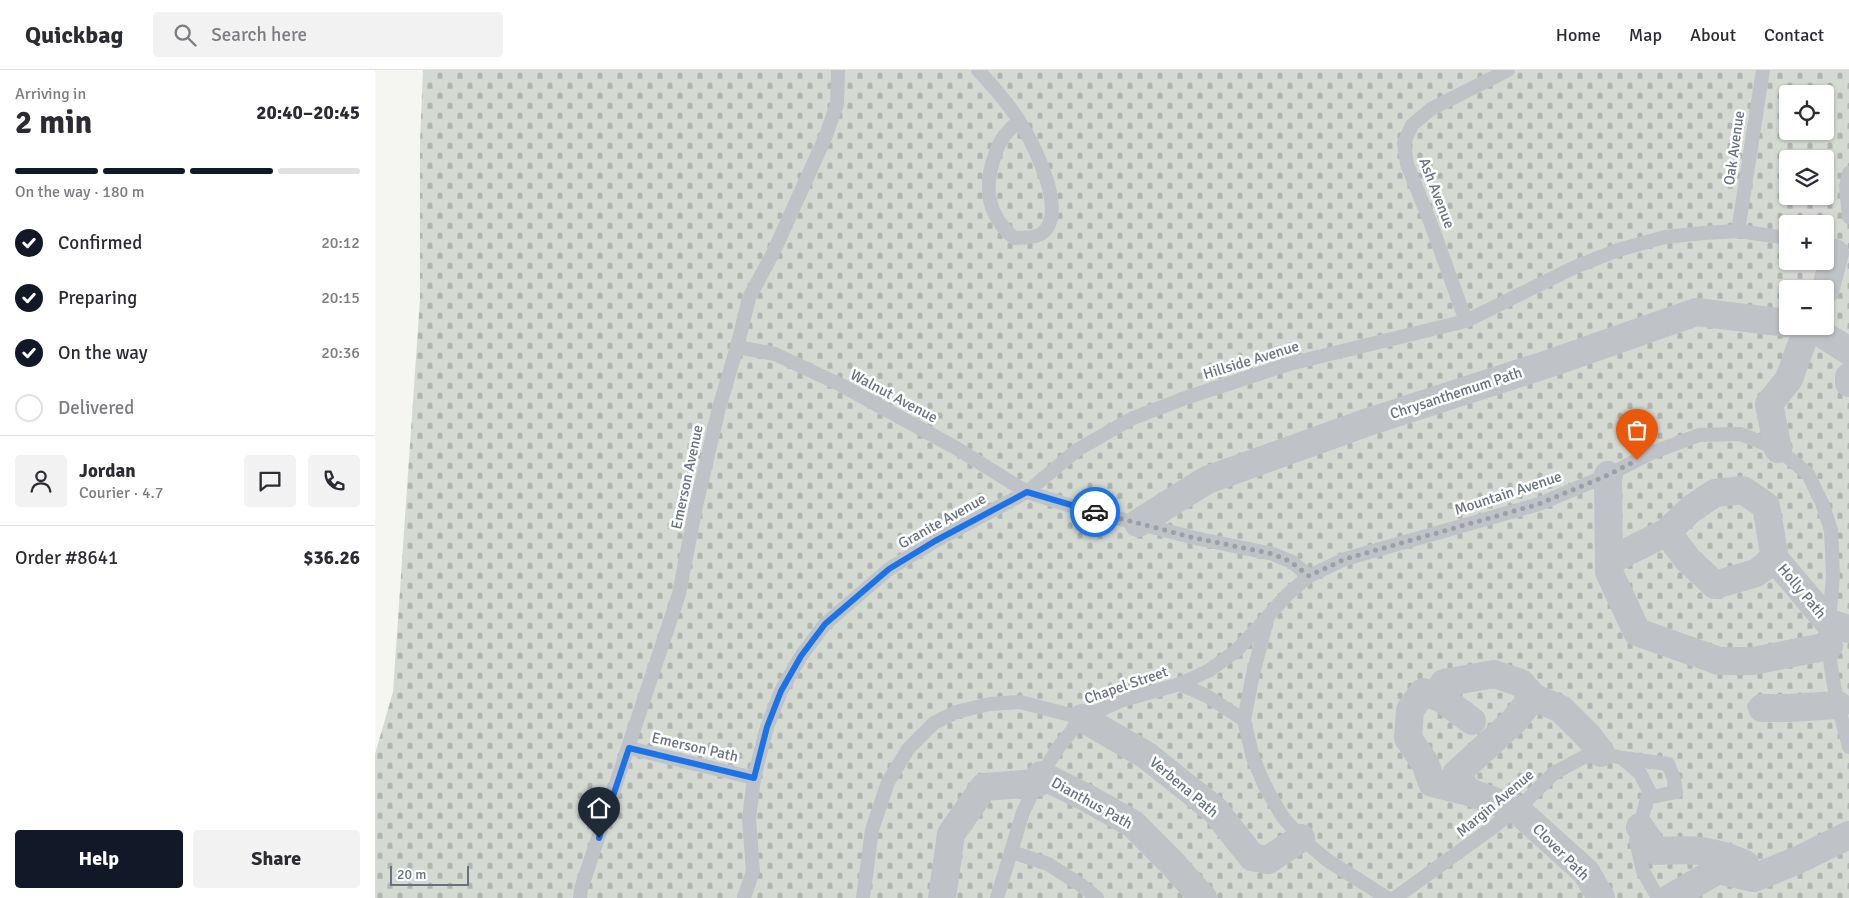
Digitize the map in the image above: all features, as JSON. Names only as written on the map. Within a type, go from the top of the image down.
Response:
[{"type":"street","points":[[1828,280],[1836,254]]},
{"type":"street","name":"Chrysanthemum Path","points":[[1138,523],[1207,480],[1367,422],[1551,363],[1696,312],[1779,322]]},
{"type":"street","points":[[1778,449],[1769,404],[1789,378],[1805,335]]},
{"type":"street","points":[[1823,335],[1849,351]]},
{"type":"street","points":[[1849,377],[1849,383]]},
{"type":"street","points":[[1608,475],[1609,572],[1637,632],[1719,661],[1753,661],[1836,633]]},
{"type":"street","name":"Holly Path","points":[[1609,561],[1667,532],[1691,509],[1715,493],[1743,490],[1765,506],[1775,559],[1836,633]]},
{"type":"street","name":"Holly Path","points":[[1667,532],[1688,560],[1715,585],[1756,574],[1775,559]]},
{"type":"street","points":[[1436,696],[1444,683],[1494,674],[1521,682],[1533,698],[1561,709],[1611,756]]},
{"type":"street","points":[[1472,721],[1441,698],[1423,692],[1409,710],[1408,738],[1425,762],[1432,783],[1469,792],[1516,809]]},
{"type":"street","points":[[1469,792],[1456,774],[1513,722],[1533,698]]},
{"type":"street","points":[[1762,708],[1838,705]]},
{"type":"street","name":"Verbena Path","points":[[1082,718],[1146,755],[1215,810],[1252,857],[1269,860],[1301,838]]},
{"type":"street","points":[[942,898],[951,834],[984,787],[1039,779]]},
{"type":"street","name":"Dianthus Path","points":[[1039,779],[1087,798],[1133,824],[1172,863],[1203,898]]},
{"type":"street","name":"Clover Path","points":[[1516,809],[1586,872],[1601,898]]},
{"type":"street","points":[[1640,827],[1656,851],[1692,849],[1726,855],[1767,873]]},
{"type":"street","points":[[1670,898],[1718,870],[1754,878],[1799,860],[1849,835]]},
{"type":"lane","name":"Emerson Avenue","points":[[580,898],[581,889],[679,594],[696,506],[749,298],[774,251],[825,138],[837,104],[838,70]]},
{"type":"lane","points":[[977,70],[1019,120],[1040,160],[1049,187],[1052,210],[1049,225],[1040,235],[1014,238],[1003,229],[993,209],[987,190],[991,168],[1001,141],[1019,120]]},
{"type":"lane","name":"Ash Avenue","points":[[1465,321],[1431,224],[1407,164],[1403,142],[1412,125],[1431,109],[1508,70]]},
{"type":"lane","name":"Oak Avenue","points":[[1738,231],[1763,70]]},
{"type":"lane","points":[[1849,173],[1847,186],[1849,217]]},
{"type":"lane","name":"Hillside Avenue","points":[[1027,492],[1077,450],[1143,415],[1188,397],[1289,364],[1465,321],[1550,279],[1618,250],[1665,236],[1738,231],[1779,237]]},
{"type":"lane","name":"Walnut Avenue","points":[[737,347],[775,354],[841,385],[956,448],[1027,492]]},
{"type":"lane","name":"Mountain Avenue","points":[[1180,684],[1208,671],[1235,652],[1288,594],[1309,576],[1345,559],[1539,504],[1608,475],[1651,453],[1699,435],[1741,434],[1778,449],[1807,474],[1822,503],[1831,530],[1836,633],[1830,661],[1838,705],[1849,747]]},
{"type":"lane","points":[[1027,492],[1195,538],[1273,554],[1291,562],[1309,576]]},
{"type":"lane","name":"Granite Avenue","points":[[744,898],[753,871],[749,819],[754,778],[767,727],[781,691],[801,656],[825,624],[889,569],[935,541],[1027,492]]},
{"type":"lane","name":"Mountain Avenue","points":[[1268,616],[1253,674],[1244,720],[1253,758],[1265,786],[1282,816],[1301,838],[1327,860],[1387,898]]},
{"type":"lane","points":[[1180,684],[1207,696],[1244,720]]},
{"type":"lane","name":"Chapel Street","points":[[1082,718],[1120,701],[1180,684]]},
{"type":"lane","points":[[863,898],[872,830],[888,782],[908,749],[934,723],[957,712],[990,704],[1020,702],[1082,718],[1058,748],[1039,779],[1023,812],[997,898]]},
{"type":"lane","name":"Emerson Path","points":[[629,748],[754,778]]},
{"type":"lane","points":[[1611,756],[1640,773],[1649,791],[1636,841],[1643,872],[1658,898]]},
{"type":"lane","name":"Margin Avenue","points":[[1395,898],[1449,861],[1516,809],[1554,773],[1581,758],[1611,756],[1667,764],[1675,779],[1676,792],[1647,798]]},
{"type":"lane","points":[[1012,852],[1048,864],[1081,885],[1097,898]]},
{"type":"green space","points":[[423,70],[1849,70],[1849,898],[375,898],[375,754],[393,692],[420,299],[420,142]]},
{"type":"way so far","points":[[1095,512],[1195,538],[1273,554],[1291,562],[1309,576],[1345,559],[1539,504],[1608,475],[1637,460]]},
{"type":"route","points":[[599,838],[629,748],[754,778],[767,727],[781,691],[801,656],[825,624],[889,569],[935,541],[1027,492],[1095,512]]}]
